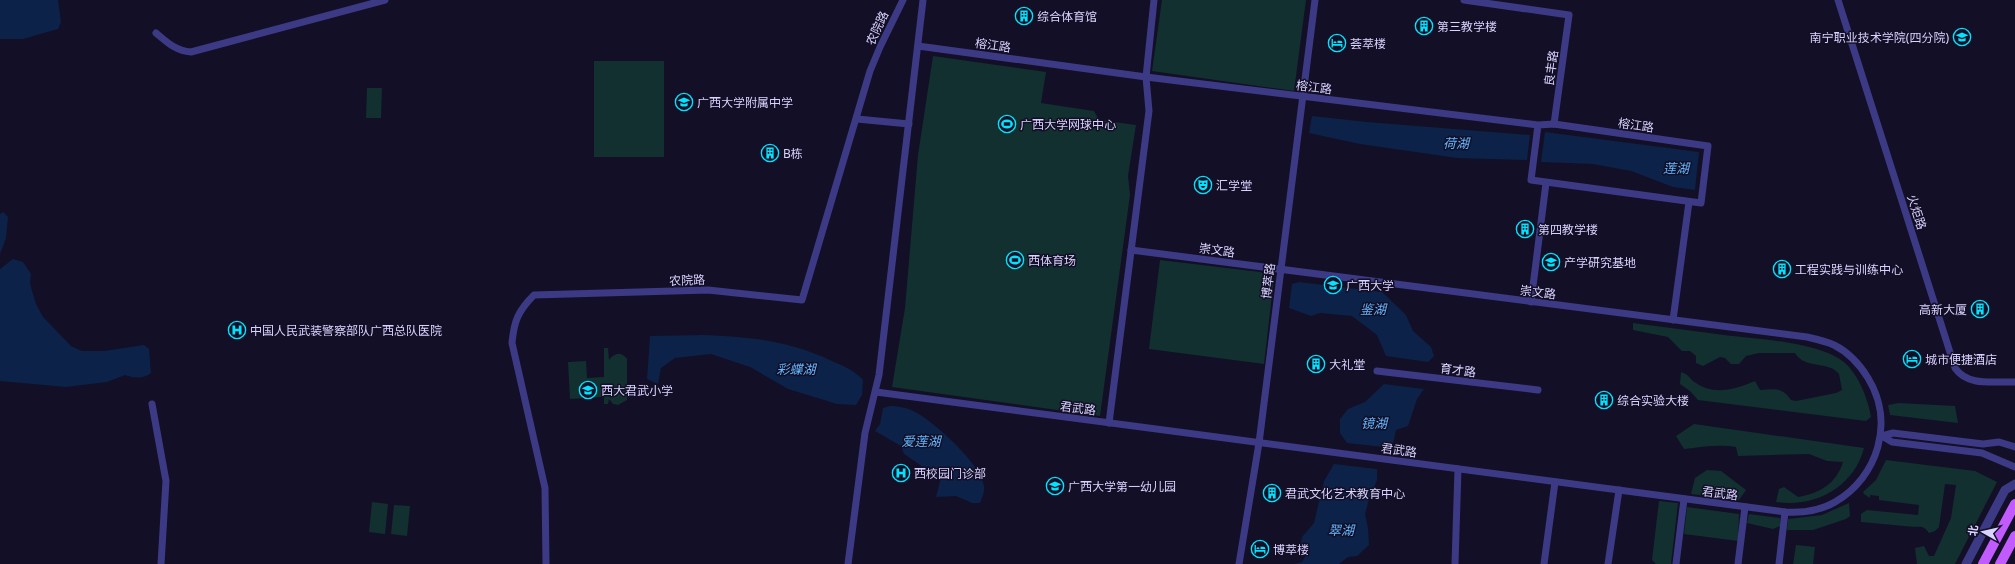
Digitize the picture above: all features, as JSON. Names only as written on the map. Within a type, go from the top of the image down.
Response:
[{"type":"main road","points":[[1983,564],[2015,504]]},
{"type":"main road","points":[[2002,561],[2015,536]]},
{"type":"street","points":[[156,33],[180,52],[191,52],[384,0]]},
{"type":"street","name":"农院路","points":[[546,564],[545,488],[512,344],[514,326],[522,307],[534,295],[708,290],[802,300],[857,119],[870,71],[880,46],[903,0]]},
{"type":"street","points":[[848,564],[865,434],[876,392],[923,0]]},
{"type":"street","points":[[1109,423],[1149,111],[1146,78],[1154,0]]},
{"type":"street","name":"博萃路","points":[[1239,564],[1259,443],[1315,0]]},
{"type":"street","name":"良丰路","points":[[1464,0],[1569,15],[1554,124]]},
{"type":"street","name":"火炬路","points":[[1838,0],[1955,368],[1960,376],[1967,380],[2015,382]]},
{"type":"street","name":"榕江路","points":[[918,46],[1146,78],[1538,124],[1554,124],[1708,146],[1701,203],[1689,202]]},
{"type":"street","points":[[857,119],[908,124]]},
{"type":"street","points":[[1538,124],[1531,180],[1689,202],[1672,320]]},
{"type":"street","points":[[1531,302],[1546,182]]},
{"type":"street","name":"崇文路","points":[[1130,250],[1807,337],[1835,345],[1855,361],[1870,382],[1880,405],[1882,436]]},
{"type":"street","name":"育才路","points":[[1377,371],[1538,390]]},
{"type":"street","name":"君武路","points":[[876,392],[1785,512],[1802,512],[1820,509],[1835,502],[1854,489],[1870,468],[1882,436]]},
{"type":"street","points":[[152,404],[166,481],[161,564]]},
{"type":"street","points":[[1882,436],[1893,433],[1983,444],[1999,442],[2015,447]]},
{"type":"street","points":[[1882,436],[1892,442],[1982,453],[2015,467]]},
{"type":"street","points":[[1455,564],[1458,469]]},
{"type":"street","points":[[1544,564],[1555,482]]},
{"type":"street","points":[[1966,564],[2005,490],[2015,484]]},
{"type":"street","points":[[1608,564],[1619,490]]},
{"type":"street","points":[[1676,564],[1684,499]]},
{"type":"street","points":[[1738,564],[1745,507]]},
{"type":"street","points":[[1779,564],[1785,512]]},
{"type":"green space","points":[[1162,0],[1306,0],[1294,91],[1152,71]]},
{"type":"green space","name":"西体育场","points":[[933,56],[1046,72],[1041,103],[1094,111],[1099,120],[1136,125],[1128,176],[1130,195],[1100,416],[892,387],[905,308],[918,155]]},
{"type":"green space","points":[[594,61],[664,61],[664,157],[594,157]]},
{"type":"green space","points":[[367,88],[382,88],[381,118],[366,118]]},
{"type":"green space","points":[[1160,260],[1260,272],[1269,277],[1273,286],[1264,364],[1149,349]]},
{"type":"green space","points":[[1633,323],[1772,340],[1809,347],[1825,352],[1839,359],[1853,372],[1863,391],[1871,417],[1866,421],[1698,400],[1690,391],[1680,384],[1681,372],[1686,374],[1696,383],[1710,389],[1733,389],[1755,381],[1760,390],[1778,390],[1788,396],[1791,400],[1796,401],[1836,393],[1842,390],[1839,374],[1832,368],[1806,362],[1795,353],[1759,353],[1746,356],[1739,364],[1731,364],[1725,358],[1720,357],[1703,366],[1696,363],[1696,356],[1690,351],[1682,351],[1668,337],[1633,330]]},
{"type":"green space","points":[[604,348],[608,348],[609,360],[615,354],[625,356],[627,359],[627,400],[618,405],[613,404],[609,399],[608,404],[604,404],[604,397],[570,399],[568,362],[586,361],[587,378],[604,377]]},
{"type":"green space","points":[[1899,403],[1955,406],[1958,423],[1890,415],[1888,405]]},
{"type":"green space","points":[[1694,424],[1864,448],[1859,462],[1852,474],[1831,492],[1805,502],[1776,502],[1779,489],[1784,487],[1798,497],[1820,490],[1831,482],[1836,476],[1843,462],[1827,461],[1809,454],[1738,456],[1736,447],[1730,446],[1710,446],[1684,449],[1676,436]]},
{"type":"green space","points":[[1886,460],[1975,471],[1997,482],[1955,564],[1917,564],[1915,548],[1924,546],[1929,556],[1934,556],[1951,518],[1956,485],[1945,484],[1939,527],[1935,531],[1929,533],[1925,528],[1921,527],[1861,522],[1861,514],[1867,510],[1918,515],[1919,505],[1879,500],[1879,496],[1870,495],[1870,498],[1864,494],[1863,492],[1876,480]]},
{"type":"green space","points":[[1707,470],[1721,471],[1746,490],[1739,500],[1691,494],[1695,478]]},
{"type":"green space","points":[[1659,501],[1678,503],[1671,564],[1656,564],[1652,560]]},
{"type":"green space","points":[[372,502],[388,504],[385,534],[369,532]]},
{"type":"green space","points":[[1849,503],[1850,516],[1846,519],[1813,530],[1787,530],[1788,519],[1822,515]]},
{"type":"green space","points":[[394,505],[410,506],[407,536],[391,534]]},
{"type":"green space","points":[[1687,507],[1739,514],[1738,541],[1684,534]]},
{"type":"green space","points":[[1749,514],[1780,518],[1780,526],[1773,529],[1747,523]]},
{"type":"green space","points":[[1796,545],[1815,547],[1813,564],[1793,564]]},
{"type":"water","points":[[0,0],[58,0],[61,22],[58,29],[23,39],[0,39]]},
{"type":"water","name":"荷湖","points":[[1312,116],[1367,122],[1530,135],[1527,160],[1457,158],[1360,144],[1309,133]]},
{"type":"water","name":"莲湖","points":[[1545,132],[1699,152],[1695,190],[1673,187],[1631,171],[1593,164],[1541,162]]},
{"type":"water","points":[[3,212],[8,217],[6,238],[0,254],[0,214]]},
{"type":"water","points":[[13,259],[23,262],[31,274],[30,284],[36,304],[43,317],[71,346],[82,351],[104,351],[144,345],[149,349],[151,373],[142,377],[131,377],[125,375],[107,382],[66,387],[0,381],[0,269]]},
{"type":"water","name":"鉴湖","points":[[1299,282],[1382,292],[1406,315],[1413,331],[1431,347],[1434,356],[1428,362],[1386,356],[1377,335],[1352,316],[1320,313],[1311,316],[1289,308],[1292,284]]},
{"type":"water","name":"彩蝶湖","points":[[703,335],[769,341],[800,348],[816,354],[853,371],[860,377],[863,380],[862,395],[856,405],[837,404],[788,389],[750,367],[711,354],[675,358],[661,368],[658,384],[647,379],[650,336]]},
{"type":"water","name":"镜湖","points":[[1384,384],[1424,389],[1417,399],[1408,426],[1396,430],[1393,444],[1384,447],[1347,443],[1340,433],[1340,419],[1348,409],[1365,402]]},
{"type":"water","name":"爱莲湖","points":[[890,406],[901,407],[917,413],[934,425],[956,445],[975,467],[981,477],[984,492],[980,503],[972,503],[956,496],[936,497],[940,481],[935,475],[904,454],[901,446],[875,431],[880,424],[883,408]]},
{"type":"water","name":"翠湖","points":[[1334,464],[1377,469],[1377,480],[1369,499],[1365,514],[1369,545],[1357,556],[1348,557],[1339,564],[1294,564],[1302,562],[1306,555],[1299,550],[1302,537],[1314,523],[1324,481]]},
{"type":"place","name":"综合体育馆","points":[[1024,16]]},
{"type":"place","name":"第三教学楼","points":[[1424,26]]},
{"type":"place","name":"南宁职业技术学院(四分院)","points":[[1962,37]]},
{"type":"place","name":"荟萃楼","points":[[1337,43]]},
{"type":"place","name":"广西大学附属中学","points":[[684,102]]},
{"type":"place","name":"广西大学网球中心","points":[[1007,124]]},
{"type":"place","name":"B栋","points":[[770,153]]},
{"type":"place","name":"汇学堂","points":[[1203,185]]},
{"type":"place","name":"第四教学楼","points":[[1525,229]]},
{"type":"place","name":"西体育场","points":[[1015,260]]},
{"type":"place","name":"产学研究基地","points":[[1551,262]]},
{"type":"place","name":"工程实践与训练中心","points":[[1782,269]]},
{"type":"place","name":"广西大学","points":[[1333,285]]},
{"type":"place","name":"高新大厦","points":[[1980,309]]},
{"type":"place","name":"中国人民武装警察部队广西总队医院","points":[[237,330]]},
{"type":"place","name":"城市便捷酒店","points":[[1912,359]]},
{"type":"place","name":"大礼堂","points":[[1316,364]]},
{"type":"place","name":"西大君武小学","points":[[588,390]]},
{"type":"place","name":"综合实验大楼","points":[[1604,400]]},
{"type":"place","name":"西校园门诊部","points":[[901,473]]},
{"type":"place","name":"广西大学第一幼儿园","points":[[1055,486]]},
{"type":"place","name":"君武文化艺术教育中心","points":[[1272,493]]},
{"type":"place","name":"博萃楼","points":[[1260,549]]}]
